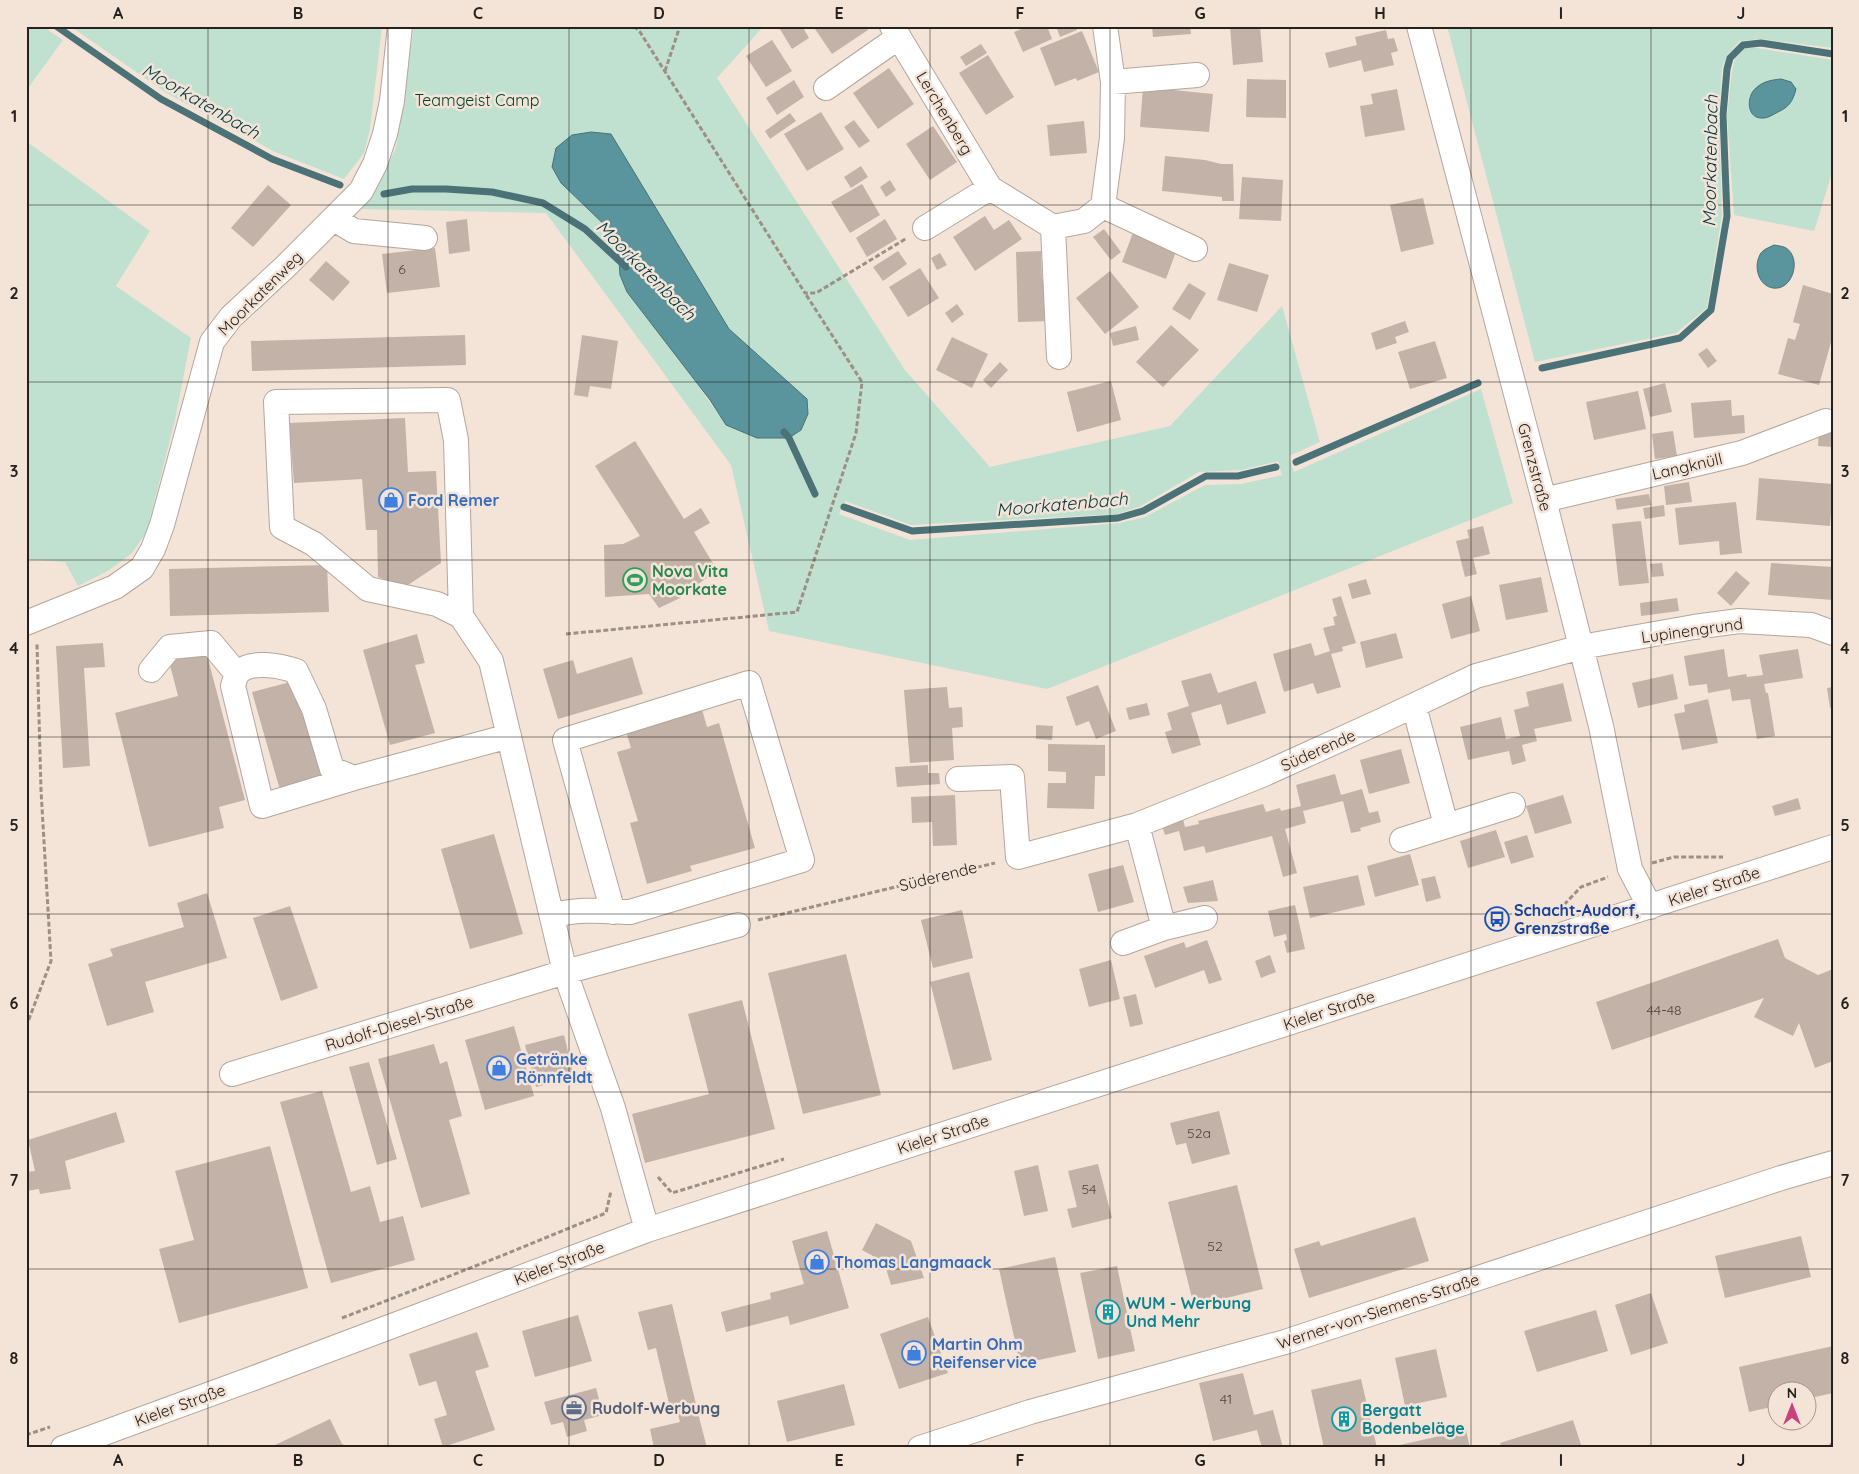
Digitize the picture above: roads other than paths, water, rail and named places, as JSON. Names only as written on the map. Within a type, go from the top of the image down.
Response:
[{"type":"street","name":"Moorkatenweg","points":[[31,621],[115,587],[142,568],[162,526],[212,342],[231,317],[334,220],[361,191],[375,164],[385,134],[392,100],[400,26]]},
{"type":"street","points":[[1059,357],[1053,227],[1084,221],[1103,206],[1112,138],[1114,82],[1105,26]]},
{"type":"street","name":"Grenzstraße","points":[[1419,26],[1544,500],[1601,726],[1630,869],[1650,906]]},
{"type":"street","name":"Lerchenberg","points":[[826,88],[896,32],[990,188],[1053,227]]},
{"type":"street","points":[[1114,82],[1197,75]]},
{"type":"street","points":[[925,228],[990,188]]},
{"type":"street","points":[[1103,206],[1195,249]]},
{"type":"street","points":[[334,220],[354,231],[425,238]]},
{"type":"street","points":[[460,616],[456,440],[448,400],[276,402],[282,527],[314,544],[368,589],[437,604],[460,616],[491,661],[566,972],[613,1108],[647,1230]]},
{"type":"street","name":"Langknüll","points":[[1544,500],[1742,454],[1826,421]]},
{"type":"street","name":"Lupinengrund","points":[[1581,648],[1694,627],[1739,621],[1811,625],[1833,634]]},
{"type":"street","points":[[151,670],[170,647],[211,643],[238,674]]},
{"type":"street","name":"Süderende","points":[[958,779],[1012,777],[1018,857],[1137,824],[1262,775],[1476,676],[1581,648]]},
{"type":"street","points":[[354,778],[332,769],[314,710],[296,671],[283,666],[251,666],[238,674],[233,686],[262,806],[354,778],[509,736]]},
{"type":"street","points":[[552,916],[570,910],[613,912],[630,912],[802,860],[749,682],[566,740],[613,912]]},
{"type":"street","points":[[1414,706],[1446,825]]},
{"type":"street","points":[[1402,840],[1513,804]]},
{"type":"street","points":[[1137,824],[1164,928]]},
{"type":"street","name":"Kieler Straße","points":[[63,1448],[647,1230],[1833,847]]},
{"type":"street","points":[[1123,943],[1164,928],[1205,918]]},
{"type":"street","name":"Rudolf-Diesel-Straße","points":[[232,1074],[566,972],[738,925]]},
{"type":"street","name":"Werner-von-Siemens-Straße","points":[[920,1448],[1030,1412],[1285,1342],[1781,1178],[1833,1163]]},
{"type":"water","points":[[1781,79],[1791,82],[1796,89],[1790,103],[1782,110],[1764,118],[1758,118],[1751,111],[1750,96],[1756,88],[1765,82]]},
{"type":"water","points":[[591,132],[611,134],[729,329],[807,399],[808,414],[801,430],[789,438],[757,438],[726,425],[710,400],[627,292],[620,275],[614,234],[561,183],[552,167],[556,148],[572,135]]},
{"type":"water","points":[[1774,245],[1785,247],[1794,259],[1793,273],[1786,284],[1780,288],[1768,287],[1764,284],[1759,276],[1757,266],[1761,253]]},
{"type":"waterway","name":"Moorkatenbach","points":[[56,26],[161,99],[272,159],[340,185]]},
{"type":"waterway","name":"Moorkatenbach","points":[[1542,368],[1680,338],[1711,310],[1727,216],[1723,115],[1727,69],[1730,58],[1743,45],[1761,43],[1833,54]]},
{"type":"waterway","name":"Moorkatenbach","points":[[384,194],[412,189],[446,189],[492,192],[543,203],[585,229],[626,267]]},
{"type":"waterway","name":"Moorkatenbach","points":[[1296,462],[1478,383]]},
{"type":"waterway","name":"Moorkatenbach","points":[[784,432],[789,438],[815,494]]},
{"type":"waterway","name":"Moorkatenbach","points":[[844,507],[912,531],[1118,518],[1143,511],[1206,476],[1238,476],[1276,467]]},
{"type":"place","name":"Ford Remer","points":[[391,500]]},
{"type":"place","name":"Nova Vita Moorkate","points":[[635,580]]},
{"type":"place","name":"Schacht-Audorf, Grenzstraße","points":[[1497,919]]},
{"type":"place","name":"Getränke Rönnfeldt","points":[[499,1068]]},
{"type":"place","name":"Thomas Langmaack","points":[[817,1262]]},
{"type":"place","name":"WUM - Werbung Und Mehr","points":[[1108,1312]]},
{"type":"place","name":"Martin Ohm Reifenservice","points":[[914,1353]]},
{"type":"place","name":"Rudolf-Werbung","points":[[574,1408]]},
{"type":"place","name":"Bergatt Bodenbeläge","points":[[1344,1419]]},
{"type":"park label","name":"Teamgeist Camp","points":[[477,100]]}]
